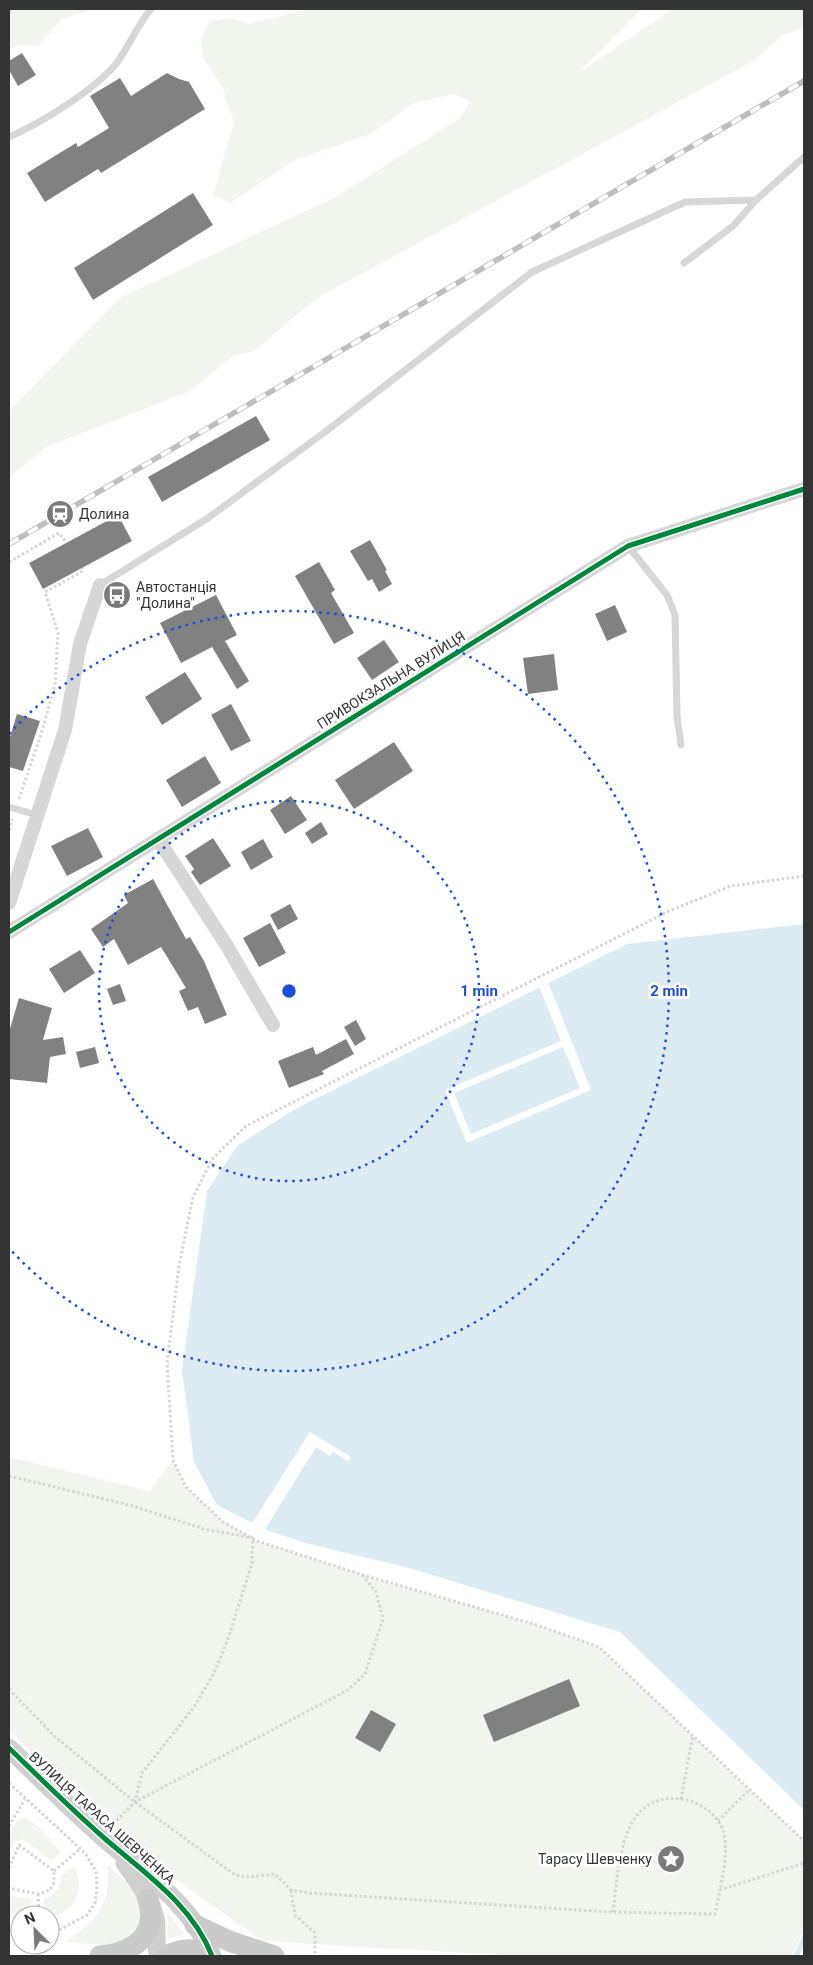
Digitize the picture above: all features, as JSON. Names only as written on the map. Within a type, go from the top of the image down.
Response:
[{"type":"main road","points":[[100,1956],[128,1950],[143,1938],[152,1918],[148,1899]]},
{"type":"main road","points":[[195,1924],[220,1937],[274,1956]]},
{"type":"main road","points":[[167,1956],[178,1951],[190,1950],[211,1956]]},
{"type":"street","name":"ПРИВОКЗАЛЬНА ВУЛИЦЯ","points":[[9,932],[628,546],[804,489]]},
{"type":"street","points":[[9,903],[65,730],[80,644],[100,585]]},
{"type":"street","points":[[158,839],[227,946],[272,1025]]},
{"type":"street","name":"ВУЛИЦЯ ТАРАСА ШЕВЧЕНКА","points":[[9,1748],[115,1847],[158,1883],[195,1924],[211,1956]]},
{"type":"street","name":"ВУЛИЦЯ ТАРАСА ШЕВЧЕНКА","points":[[115,1847],[148,1899],[156,1921],[156,1948],[160,1956]]},
{"type":"lane","points":[[9,137],[31,127],[96,84],[116,64],[151,9]]},
{"type":"lane","points":[[684,262],[733,226],[756,200],[804,157]]},
{"type":"lane","points":[[100,585],[208,518],[325,432],[532,272],[685,202],[756,200]]},
{"type":"lane","points":[[628,546],[667,595],[674,615],[677,716],[681,745]]},
{"type":"lane","points":[[12,808],[36,815]]},
{"type":"path","points":[[9,562],[59,533],[66,542]]},
{"type":"path","points":[[9,830],[12,808],[43,728],[54,684],[58,633],[45,592],[83,571],[82,568]]},
{"type":"path","points":[[253,1538],[223,1522],[186,1487],[173,1460],[167,1363],[179,1266],[194,1197],[213,1158],[246,1126],[669,911],[731,886],[804,876]]},
{"type":"path","points":[[9,1476],[133,1506],[204,1529],[253,1538],[363,1575],[537,1625],[599,1647],[804,1841]]},
{"type":"path","points":[[135,1802],[142,1773],[194,1707],[214,1673],[228,1639],[252,1563],[253,1538]]},
{"type":"path","points":[[112,1826],[135,1802],[348,1690],[365,1674],[383,1619],[376,1592],[363,1575]]},
{"type":"path","points":[[9,1689],[53,1735],[135,1802],[235,1875],[249,1877],[275,1874],[290,1890],[295,1915],[315,1933],[315,1954]]},
{"type":"path","points":[[681,1800],[692,1735]]},
{"type":"path","points":[[9,1783],[86,1854],[96,1872],[97,1888],[95,1903],[87,1915],[60,1930]]},
{"type":"path","points":[[718,1821],[750,1789]]},
{"type":"path","points":[[290,1890],[321,1894],[613,1912],[715,1914],[720,1890],[725,1837],[718,1821],[708,1810],[691,1800],[673,1798],[654,1802],[642,1809],[631,1822],[624,1842],[613,1912]]},
{"type":"path","points":[[9,1826],[25,1799]]},
{"type":"path","points":[[9,1866],[19,1844],[54,1871]]},
{"type":"path","points":[[86,1854],[91,1848]]},
{"type":"path","points":[[9,1888],[38,1894],[50,1890],[54,1882],[54,1871],[80,1849]]},
{"type":"path","points":[[720,1890],[804,1863]]},
{"type":"path","points":[[38,1894],[39,1905]]},
{"type":"shaded area","points":[[9,9],[94,9],[62,19],[37,47],[19,45],[9,49]]},
{"type":"shaded area","points":[[308,9],[642,9],[577,74],[673,9],[804,9],[804,28],[782,35],[753,61],[317,298],[254,351],[234,355],[190,391],[46,447],[9,478],[9,411],[120,298],[336,197],[460,118],[471,101],[454,94],[414,103],[368,135],[294,160],[230,203],[213,195],[234,122],[223,88],[202,56],[201,37],[211,21],[231,18],[249,24]]},
{"type":"shaded area","points":[[804,924],[804,1810],[620,1632],[409,1568],[309,1544],[269,1531],[217,1505],[194,1462],[182,1370],[207,1191],[238,1145],[297,1108],[627,944]]},
{"type":"shaded area","points":[[9,1457],[149,1491],[173,1460],[186,1487],[223,1522],[257,1541],[363,1575],[537,1625],[599,1647],[804,1841],[804,1929],[792,1956],[520,1956],[262,1941],[130,1846],[112,1825],[9,1731]]},
{"type":"shaded area","points":[[25,1818],[38,1826],[61,1852],[51,1861],[23,1839],[15,1842],[11,1848],[9,1847],[10,1834],[14,1826]]},
{"type":"shaded area","points":[[108,1865],[137,1893],[143,1930],[120,1946],[65,1942],[86,1927],[100,1911],[107,1891]]},
{"type":"shaded area","points":[[74,1866],[79,1883],[76,1898],[66,1910],[60,1913],[60,1905],[44,1905],[44,1900],[57,1891],[62,1876]]},
{"type":"shaded area","points":[[9,1896],[31,1898],[31,1905],[10,1905],[9,1914]]},
{"type":"shaded area","points":[[167,1913],[185,1934],[167,1939]]},
{"type":"pier","points":[[548,982],[591,1090],[467,1143],[445,1090],[561,1041],[539,986]],"holes":[[[563,1047],[580,1088],[471,1134],[454,1093]]]},
{"type":"pier","points":[[310,1432],[351,1457],[348,1461],[333,1452],[330,1456],[316,1447],[264,1531],[251,1525]]},
{"type":"building","points":[[22,53],[36,75],[18,86],[9,70],[9,61]]},
{"type":"building","points":[[167,73],[189,82],[205,109],[101,173],[98,169],[45,202],[27,173],[76,143],[78,147],[109,128],[90,96],[120,78],[131,96]]},
{"type":"building","points":[[193,193],[213,225],[93,300],[74,268]]},
{"type":"building","points":[[256,416],[270,440],[162,502],[148,477]]},
{"type":"building","points":[[118,515],[132,541],[43,589],[29,563]]},
{"type":"building","points":[[370,540],[387,570],[385,571],[392,584],[379,592],[372,579],[368,581],[350,551]]},
{"type":"building","points":[[319,562],[335,590],[331,593],[354,633],[334,644],[295,576]]},
{"type":"building","points":[[216,595],[237,635],[225,641],[249,681],[237,689],[212,647],[181,663],[160,623]]},
{"type":"building","points":[[615,605],[627,632],[607,641],[595,614]]},
{"type":"building","points":[[384,640],[399,662],[372,680],[357,658]]},
{"type":"building","points":[[554,654],[558,690],[528,694],[523,658]]},
{"type":"building","points":[[185,672],[202,699],[162,725],[145,697]]},
{"type":"building","points":[[231,704],[251,741],[231,751],[211,715]]},
{"type":"building","points":[[17,714],[40,721],[23,771],[9,767],[9,740]]},
{"type":"building","points":[[394,742],[413,771],[354,809],[335,780]]},
{"type":"building","points":[[205,756],[221,783],[182,807],[166,780]]},
{"type":"building","points":[[291,796],[307,820],[285,834],[270,810]]},
{"type":"building","points":[[321,822],[328,834],[312,844],[305,833]]},
{"type":"building","points":[[88,828],[103,857],[67,876],[51,846]]},
{"type":"building","points":[[213,838],[231,866],[200,885],[191,872],[194,869],[185,856]]},
{"type":"building","points":[[263,839],[273,857],[251,870],[241,852]]},
{"type":"building","points":[[153,879],[186,939],[190,937],[204,961],[227,1015],[205,1024],[198,1007],[188,1011],[179,991],[186,988],[161,947],[128,965],[114,939],[103,947],[91,929],[128,903],[124,895]]},
{"type":"building","points":[[290,904],[298,919],[278,930],[270,915]]},
{"type":"building","points":[[270,923],[286,953],[259,967],[243,938]]},
{"type":"building","points":[[80,950],[95,973],[64,993],[49,969]]},
{"type":"building","points":[[120,984],[126,1001],[113,1005],[107,989]]},
{"type":"building","points":[[19,998],[52,1008],[43,1040],[63,1037],[66,1054],[50,1057],[47,1083],[9,1079],[9,1032]]},
{"type":"building","points":[[356,1020],[366,1039],[355,1046],[344,1027]]},
{"type":"building","points":[[346,1039],[354,1054],[322,1071],[324,1074],[289,1088],[278,1061],[313,1047],[316,1055]]},
{"type":"building","points":[[95,1047],[99,1063],[80,1068],[76,1052]]},
{"type":"building","points":[[569,1679],[580,1706],[494,1742],[483,1715]]},
{"type":"building","points":[[371,1710],[396,1724],[380,1752],[355,1738]]},
{"type":"waterway","points":[[796,1956],[804,1938]]},
{"type":"railway","points":[[9,544],[804,81]]},
{"type":"cycle path","points":[[9,932],[628,546],[804,489]]},
{"type":"cycle path","points":[[9,1748],[103,1837],[165,1890],[192,1920],[212,1956]]},
{"type":"place","name":"Долина","points":[[60,514]]},
{"type":"place","name":"Автостанція \"Долина\"","points":[[117,595]]},
{"type":"place","name":"Тарасу Шевченку","points":[[671,1859]]}]
